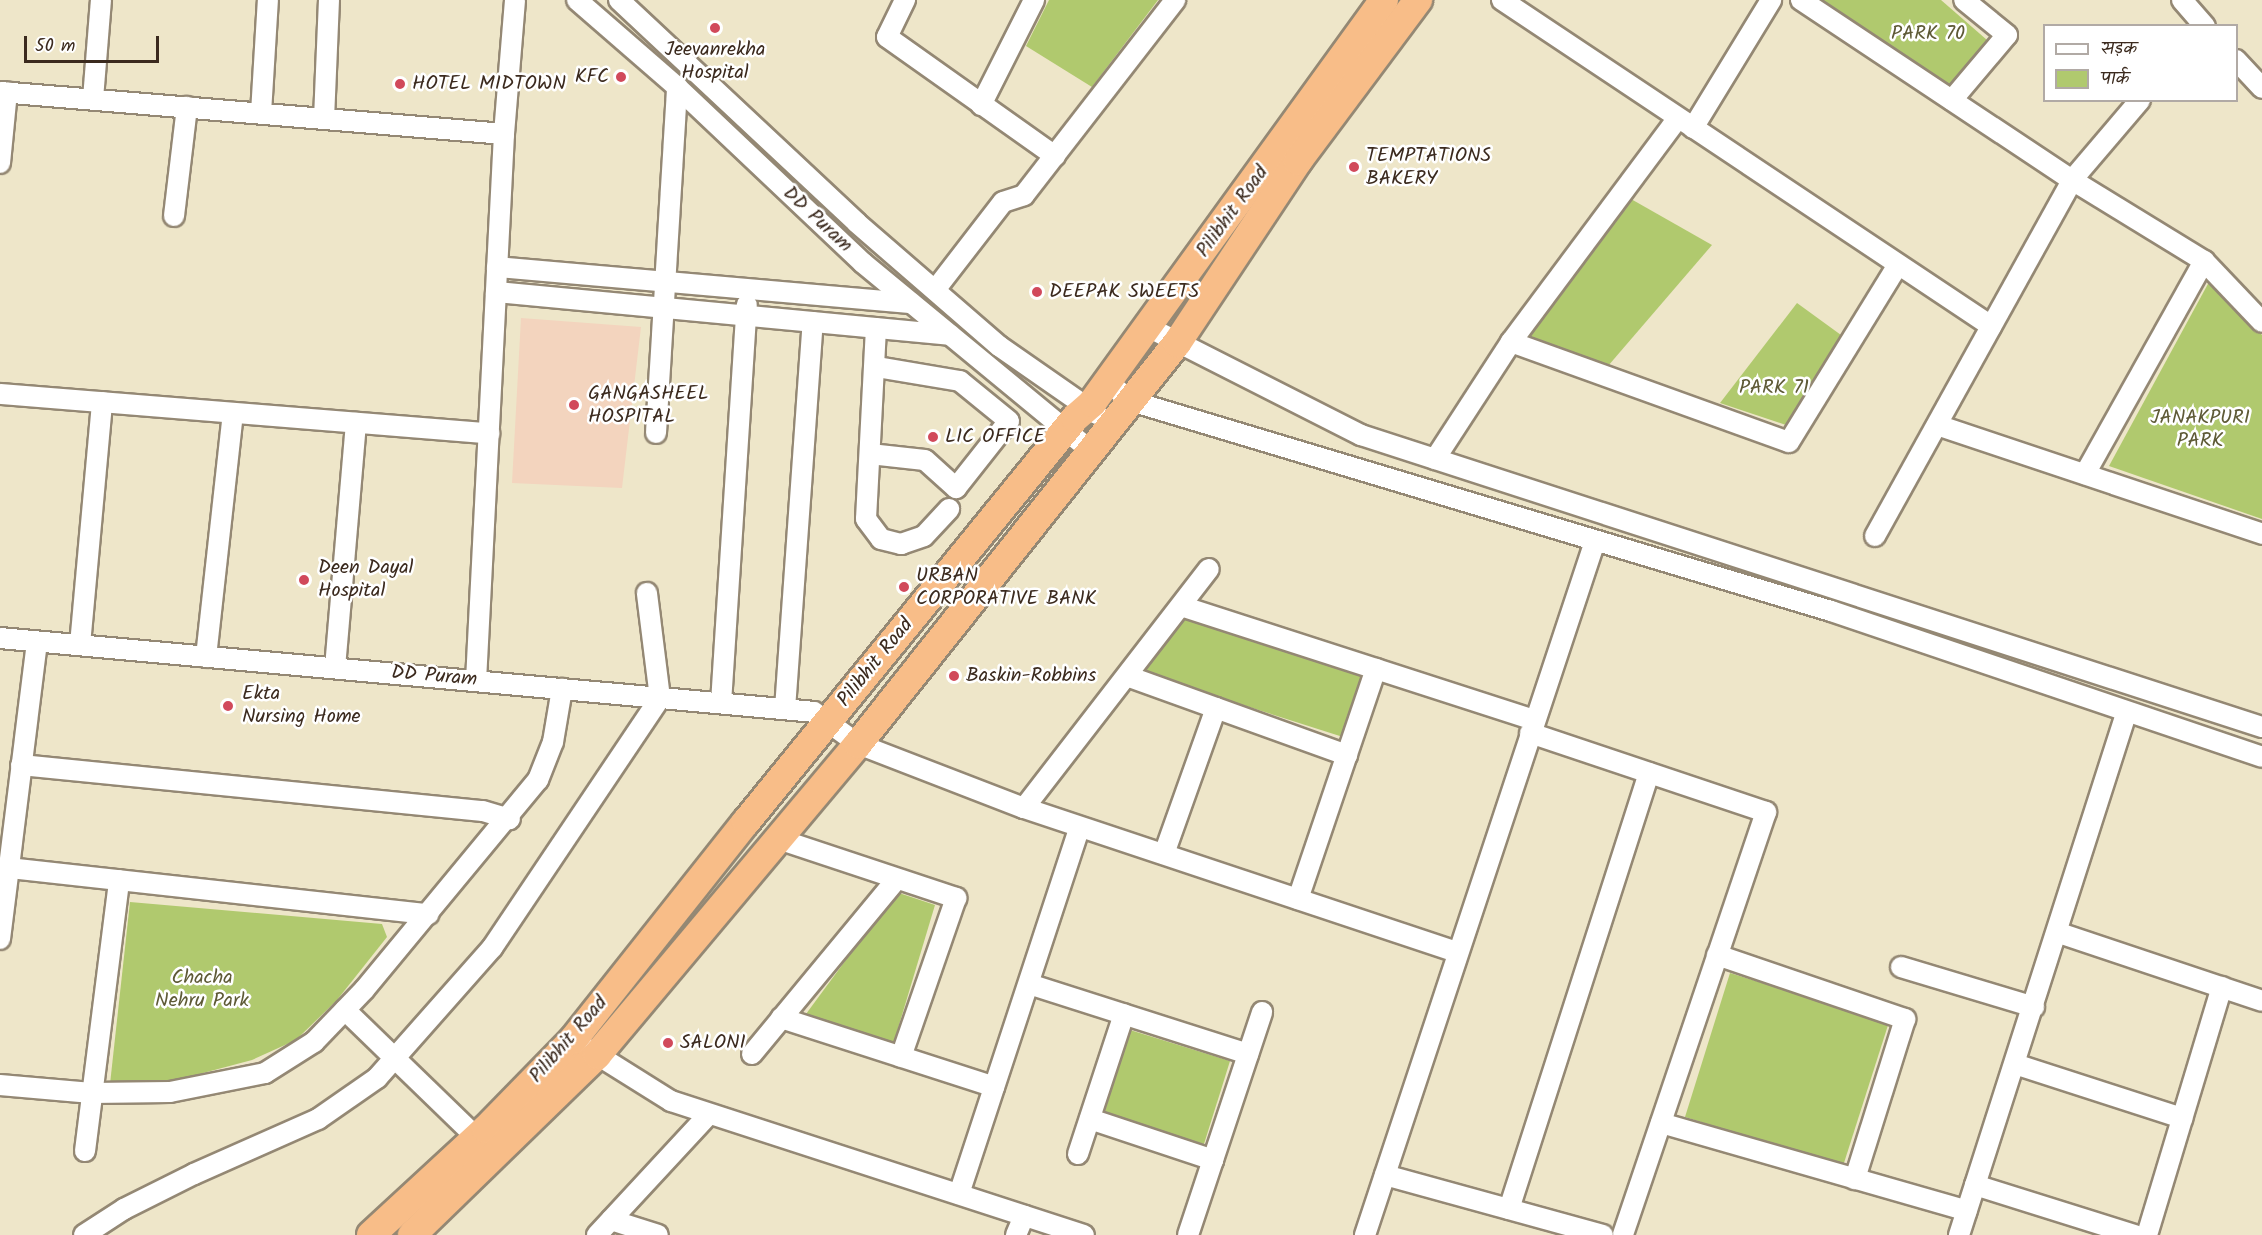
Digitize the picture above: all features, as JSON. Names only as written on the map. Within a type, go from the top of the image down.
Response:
[{"type":"highway","name":"Pilibhit Road","points":[[371,1235],[477,1138],[573,1040],[1066,429],[1108,382],[1150,328],[1384,0]]},
{"type":"highway","points":[[412,1235],[597,1055],[858,744],[1177,343],[1298,161],[1418,0]]},
{"type":"street","points":[[93,99],[101,0]]},
{"type":"street","points":[[261,113],[268,0]]},
{"type":"street","points":[[324,119],[329,0]]},
{"type":"street","points":[[476,681],[504,134],[515,0]]},
{"type":"street","name":"DD Puram","points":[[577,0],[677,87],[863,263],[1091,451]]},
{"type":"street","name":"DD Puram","points":[[619,0],[935,290],[999,345],[1112,424]]},
{"type":"street","points":[[906,0],[887,37],[1055,156]]},
{"type":"street","points":[[981,105],[1034,0]]},
{"type":"street","points":[[935,290],[1003,202],[1024,195],[1175,0]]},
{"type":"street","points":[[1502,0],[1991,327]]},
{"type":"street","points":[[1435,459],[1511,342],[1686,123],[1771,0]]},
{"type":"street","points":[[1801,0],[2072,180],[2204,261],[2262,322]]},
{"type":"street","points":[[1952,100],[2007,35],[1964,0]]},
{"type":"street","points":[[2182,0],[2204,24]]},
{"type":"street","points":[[2238,62],[2262,88]]},
{"type":"street","points":[[656,434],[666,308],[677,87]]},
{"type":"street","points":[[0,163],[4,92],[504,134]]},
{"type":"street","points":[[1875,536],[2072,180],[2138,102]]},
{"type":"street","points":[[174,216],[188,107]]},
{"type":"street","points":[[2085,474],[2204,261]]},
{"type":"street","points":[[1511,342],[1789,442],[1898,265]]},
{"type":"street","points":[[497,267],[911,303]]},
{"type":"street","points":[[721,703],[748,289]]},
{"type":"street","points":[[496,292],[950,335]]},
{"type":"street","points":[[785,709],[813,322]]},
{"type":"street","points":[[876,328],[876,367],[866,519],[881,539],[901,544],[924,536],[949,509]]},
{"type":"street","points":[[1150,328],[1361,435],[2262,727]]},
{"type":"street","points":[[870,454],[925,460],[956,488],[1009,421],[960,381],[876,367]]},
{"type":"street","points":[[1108,382],[1131,402],[1245,433],[1349,470],[1830,612],[2126,714],[2262,757]]},
{"type":"street","points":[[0,394],[489,433]]},
{"type":"street","points":[[80,645],[102,402]]},
{"type":"street","points":[[207,657],[232,413]]},
{"type":"street","points":[[335,668],[356,423]]},
{"type":"street","points":[[1937,425],[2262,534]]},
{"type":"street","points":[[1365,1235],[1595,541]]},
{"type":"street","points":[[1024,808],[1209,569]]},
{"type":"street","points":[[84,1235],[124,1209],[194,1174],[318,1119],[377,1078],[492,948],[660,698],[647,593]]},
{"type":"street","points":[[1181,606],[1376,669],[1532,726],[1649,773],[1766,812],[1623,1235]]},
{"type":"street","name":"DD Puram","points":[[0,638],[814,712],[858,744],[1024,808],[1458,952]]},
{"type":"street","points":[[0,939],[37,642]]},
{"type":"street","points":[[1298,899],[1376,669]]},
{"type":"street","points":[[1126,676],[1347,755]]},
{"type":"street","points":[[0,1084],[92,1093],[170,1092],[265,1072],[314,1042],[345,1010],[510,819],[538,780],[553,742],[562,689]]},
{"type":"street","points":[[1164,854],[1216,708]]},
{"type":"street","points":[[1959,1235],[2059,933],[2126,714]]},
{"type":"street","points":[[21,765],[483,811],[510,819]]},
{"type":"street","points":[[1509,1209],[1649,773]]},
{"type":"street","points":[[959,1194],[1080,826]]},
{"type":"street","points":[[778,839],[956,898],[901,1057]]},
{"type":"street","points":[[9,868],[428,914]]},
{"type":"street","points":[[752,1054],[897,879]]},
{"type":"street","points":[[85,1151],[119,880]]},
{"type":"street","points":[[2059,933],[2262,1001]]},
{"type":"street","points":[[1717,955],[1905,1019],[1855,1179]]},
{"type":"street","points":[[1901,967],[2034,1007]]},
{"type":"street","points":[[1029,984],[1248,1054]]},
{"type":"street","points":[[2147,1235],[2222,987]]},
{"type":"street","points":[[345,1010],[477,1138]]},
{"type":"street","points":[[1188,1235],[1262,1012]]},
{"type":"street","points":[[1078,1154],[1124,1014]]},
{"type":"street","points":[[781,1018],[994,1088]]},
{"type":"street","points":[[573,1040],[671,1101],[1084,1235]]},
{"type":"street","points":[[2015,1064],[2182,1118]]},
{"type":"street","points":[[597,1235],[709,1114]]},
{"type":"street","points":[[1090,1119],[1213,1160]]},
{"type":"street","points":[[1660,1123],[1967,1211]]},
{"type":"street","points":[[1385,1175],[1603,1235]]},
{"type":"street","points":[[1976,1185],[2135,1235]]},
{"type":"street","points":[[1016,1235],[1024,1216]]},
{"type":"street","points":[[611,1220],[658,1235]]},
{"type":"shaded area","name":"GANGASHEEL HOSPITAL","points":[[521,318],[641,327],[622,488],[512,483]]},
{"type":"green space","points":[[1049,0],[1158,0],[1092,87],[1026,46]]},
{"type":"green space","name":"PARK 70","points":[[1817,0],[1941,0],[1987,40],[1950,91]]},
{"type":"green space","points":[[1631,199],[1712,245],[1608,366],[1528,337]]},
{"type":"green space","name":"JANAKPURI PARK","points":[[2209,282],[2262,335],[2262,519],[2109,466]]},
{"type":"green space","name":"PARK 71","points":[[1797,303],[1841,335],[1786,425],[1720,403]]},
{"type":"green space","points":[[1186,617],[1363,675],[1343,737],[1143,673]]},
{"type":"green space","points":[[896,892],[935,905],[893,1045],[806,1014]]},
{"type":"green space","name":"Chacha Nehru Park","points":[[130,902],[382,924],[387,937],[337,1000],[296,1040],[252,1060],[173,1081],[110,1084]]},
{"type":"green space","points":[[1730,973],[1889,1022],[1843,1166],[1685,1117]]},
{"type":"green space","points":[[1130,1030],[1230,1061],[1204,1144],[1104,1114]]},
{"type":"place","name":"Jeevanrekha Hospital","points":[[715,28]]},
{"type":"place","name":"KFC","points":[[621,77]]},
{"type":"place","name":"HOTEL MIDTOWN","points":[[400,84]]},
{"type":"place","name":"TEMPTATIONS BAKERY","points":[[1354,167]]},
{"type":"place","name":"DEEPAK SWEETS","points":[[1037,292]]},
{"type":"place","name":"GANGASHEEL HOSPITAL","points":[[574,405]]},
{"type":"place","name":"LIC OFFICE","points":[[933,437]]},
{"type":"place","name":"Deen Dayal Hospital","points":[[304,580]]},
{"type":"place","name":"URBAN CORPORATIVE BANK","points":[[904,587]]},
{"type":"place","name":"Baskin-Robbins","points":[[954,676]]},
{"type":"place","name":"Ekta Nursing Home","points":[[228,706]]},
{"type":"place","name":"SALONI","points":[[668,1043]]}]
